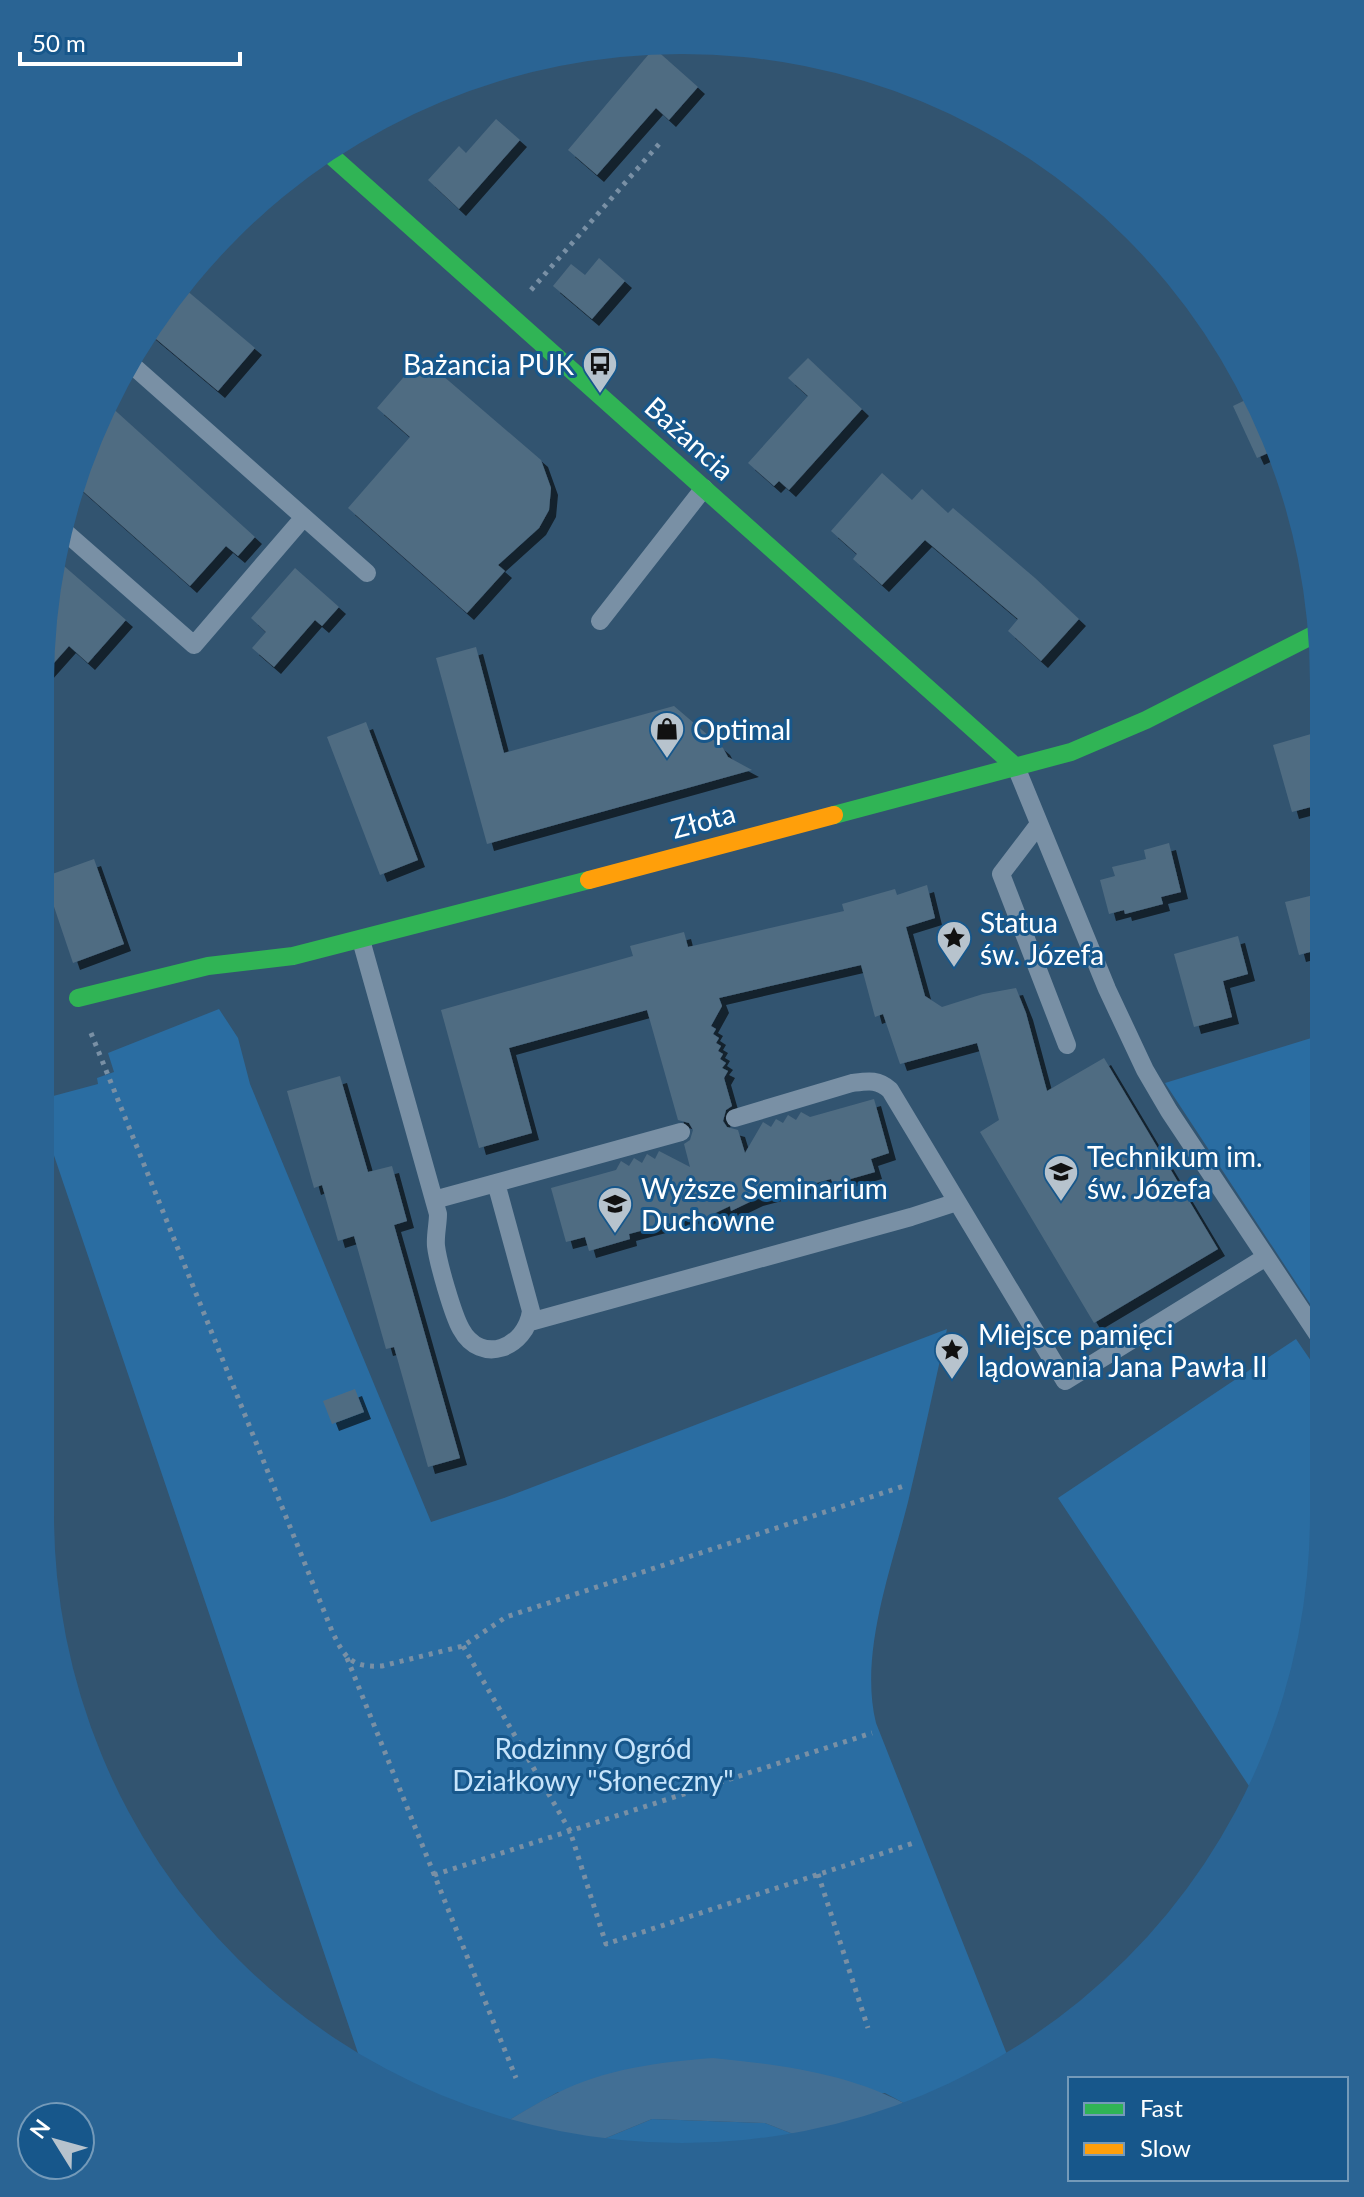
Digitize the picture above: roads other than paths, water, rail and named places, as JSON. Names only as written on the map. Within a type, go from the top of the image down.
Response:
[{"type":"street","name":"Bażancia","points":[[335,159],[1016,767]]},
{"type":"street","name":"Złota","points":[[78,998],[208,966],[293,956],[361,940],[1016,767],[1098,742],[1309,637]]},
{"type":"lane","points":[[137,369],[367,573]]},
{"type":"lane","points":[[600,621],[704,488]]},
{"type":"lane","points":[[71,537],[194,645],[304,517]]},
{"type":"lane","points":[[1016,767],[1107,989],[1145,1070],[1310,1323]]},
{"type":"lane","points":[[1039,824],[1001,874],[1067,1045]]},
{"type":"lane","points":[[361,940],[438,1214],[436,1246],[461,1331],[477,1346],[499,1349],[518,1340],[530,1322],[530,1301],[496,1183]]},
{"type":"lane","points":[[735,1118],[852,1083],[871,1080],[882,1083],[890,1090],[1065,1381],[1266,1257]]},
{"type":"lane","points":[[434,1200],[681,1132]]},
{"type":"lane","points":[[530,1322],[957,1202]]},
{"type":"place","name":"Bażancia PUK","points":[[600,395]]},
{"type":"place","name":"Optimal","points":[[667,760]]},
{"type":"place","name":"Statua św. Józefa","points":[[954,969]]},
{"type":"place","name":"Technikum im. św. Józefa","points":[[1061,1203]]},
{"type":"place","name":"Wyższe Seminarium Duchowne","points":[[615,1235]]},
{"type":"place","name":"Miejsce pamięci lądowania Jana Pawła II","points":[[952,1381]]},
{"type":"park label","name":"Rodzinny Ogród Działkowy \"Słoneczny\"","points":[[593,1764]]}]
